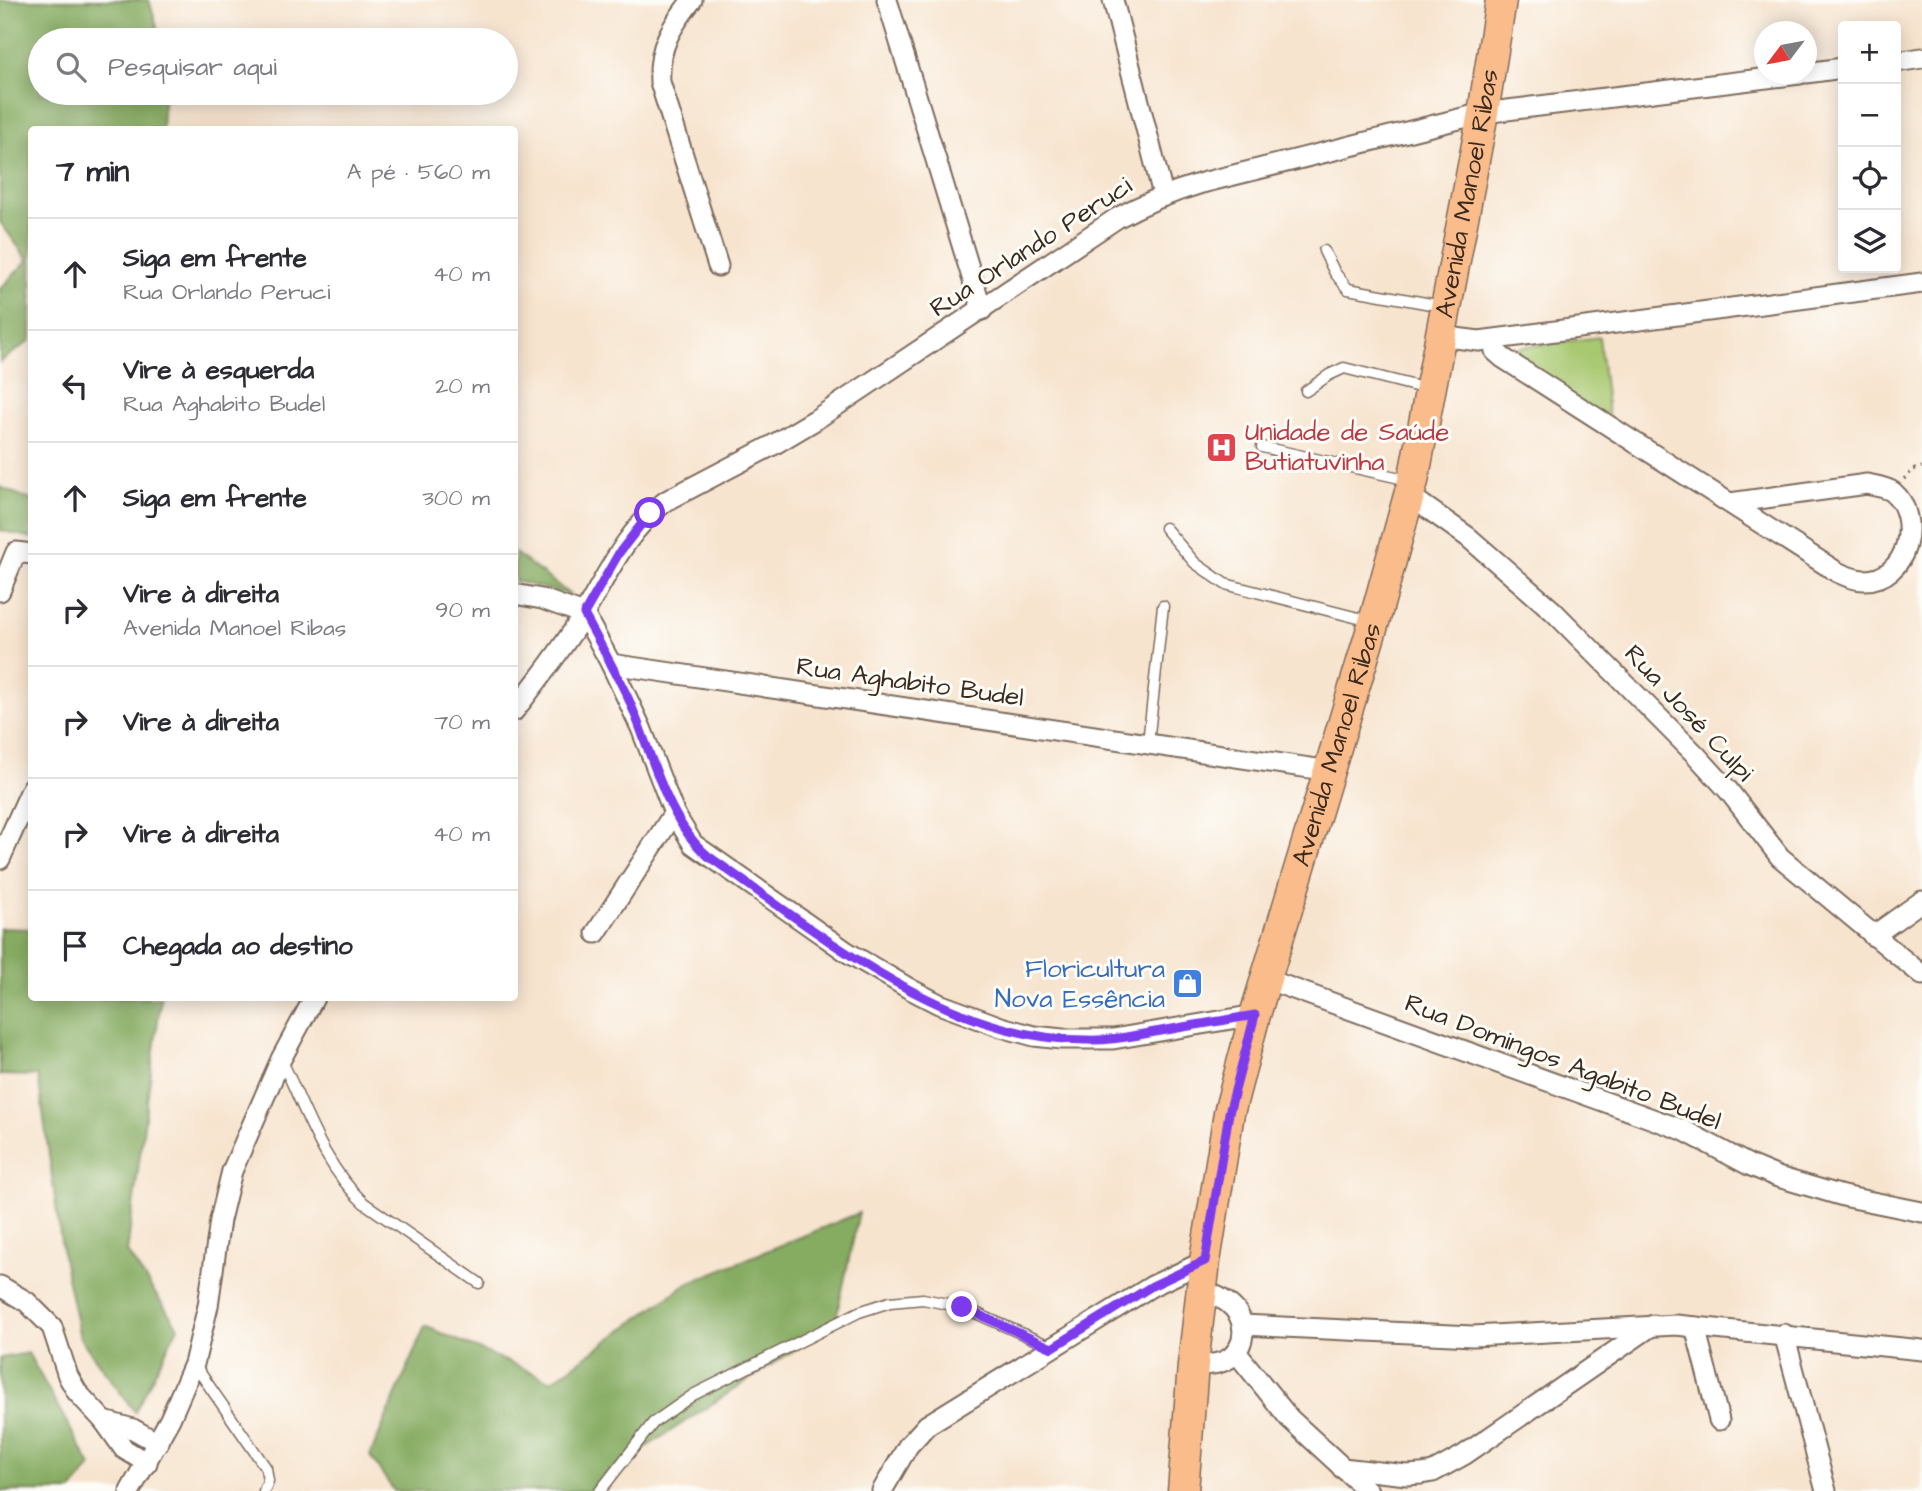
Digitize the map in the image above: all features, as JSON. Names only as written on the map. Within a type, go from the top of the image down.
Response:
[{"type":"main road","name":"Avenida Manoel Ribas","points":[[1183,1491],[1201,1290],[1229,1113],[1255,1015],[1330,771],[1411,488],[1483,113],[1501,0]]},
{"type":"street","points":[[692,0],[665,41],[659,62],[660,82],[718,266]]},
{"type":"street","points":[[887,0],[982,310]]},
{"type":"street","points":[[1114,0],[1163,195]]},
{"type":"street","points":[[1901,61],[1922,58]]},
{"type":"street","points":[[1817,72],[1838,69]]},
{"type":"street","name":"Rua Orlando Peruci","points":[[518,705],[584,614],[619,553],[650,513],[666,501],[815,420],[1117,218],[1163,195],[1202,183],[1483,113],[1754,80]]},
{"type":"street","points":[[1443,321],[1479,341],[1493,340],[1922,283]]},
{"type":"street","points":[[1493,340],[1498,355],[1837,572],[1863,580],[1875,579],[1890,572],[1909,548],[1912,524],[1901,499],[1893,491],[1867,484],[1730,503]]},
{"type":"street","name":"Rua José Culpi","points":[[1411,488],[1553,611],[1696,755],[1741,806],[1780,857],[1922,975]]},
{"type":"street","points":[[0,591],[24,553]]},
{"type":"street","points":[[518,595],[542,599],[584,614],[641,728],[674,813],[693,844],[847,953],[939,1004],[979,1020],[1034,1036],[1088,1041],[1114,1039],[1255,1015]]},
{"type":"street","name":"Rua Aghabito Budel","points":[[611,664],[1330,771]]},
{"type":"street","points":[[0,859],[28,797]]},
{"type":"street","points":[[596,933],[674,813]]},
{"type":"street","points":[[1877,939],[1922,901]]},
{"type":"street","points":[[1877,939],[1922,914]]},
{"type":"street","name":"Rua Domingos Agabito Budel","points":[[1266,979],[1683,1130],[1749,1165],[1778,1177],[1843,1196],[1922,1212]]},
{"type":"street","points":[[130,1491],[158,1443],[194,1364],[208,1306],[224,1197],[232,1171],[281,1059],[312,1001]]},
{"type":"street","points":[[882,1491],[908,1446],[927,1425],[1152,1286],[1205,1261]]},
{"type":"street","points":[[0,1286],[27,1302],[52,1327],[68,1376],[88,1406],[104,1421],[124,1449],[147,1463]]},
{"type":"street","points":[[1193,1365],[1220,1362],[1236,1352],[1243,1336],[1239,1315],[1225,1300],[1201,1290]]},
{"type":"street","points":[[1242,1325],[1462,1336],[1653,1325],[1695,1326],[1922,1350]]},
{"type":"street","points":[[1342,1468],[1407,1475],[1433,1472],[1464,1455],[1653,1325]]},
{"type":"street","points":[[1695,1326],[1719,1420]]},
{"type":"street","points":[[1784,1334],[1826,1491]]},
{"type":"street","points":[[1236,1352],[1289,1418],[1368,1491]]},
{"type":"street","points":[[104,1421],[133,1429],[158,1443]]},
{"type":"lane","points":[[1324,251],[1335,273],[1348,289],[1443,321]]},
{"type":"lane","points":[[1306,391],[1344,368],[1431,390]]},
{"type":"lane","points":[[1262,447],[1411,488]]},
{"type":"lane","points":[[1165,528],[1195,562],[1225,584],[1374,622]]},
{"type":"lane","points":[[1148,743],[1163,606]]},
{"type":"lane","points":[[281,1059],[334,1170],[347,1188],[364,1203],[479,1283]]},
{"type":"lane","points":[[600,1491],[653,1423],[693,1395],[859,1312],[890,1302],[923,1299],[962,1307],[1052,1348]]},
{"type":"lane","points":[[194,1364],[266,1468],[268,1481],[264,1491]]},
{"type":"green space","points":[[0,0],[149,0],[157,28],[28,28],[28,105],[163,105],[162,126],[28,126],[28,260],[0,222]]},
{"type":"green space","points":[[28,260],[28,342],[0,362],[0,289]]},
{"type":"green space","points":[[1599,337],[1609,423],[1513,354],[1521,347]]},
{"type":"green space","points":[[0,487],[28,499],[28,537],[0,530]]},
{"type":"green space","points":[[518,555],[571,595],[518,582]]},
{"type":"green space","points":[[0,928],[28,929],[28,1001],[161,1001],[127,1252],[178,1327],[135,1412],[80,1338],[64,1263],[38,1076],[0,1075]]},
{"type":"green space","points":[[859,1213],[835,1323],[616,1467],[591,1491],[394,1491],[370,1456],[425,1326],[552,1381],[686,1284]]},
{"type":"green space","points":[[28,1353],[91,1466],[72,1491],[0,1491],[0,1358]]},
{"type":"place","name":"Unidade de Saúde Butiatuvinha","points":[[1222,447]]},
{"type":"place","name":"Floricultura Nova Essência","points":[[1188,984]]},
{"type":"route","points":[[650,513],[619,553],[584,614],[628,698],[674,813],[693,844],[847,953],[939,1004],[1000,1027],[1034,1036],[1088,1041],[1255,1015],[1229,1113],[1205,1261],[1152,1286],[1052,1348],[962,1307]]}]
